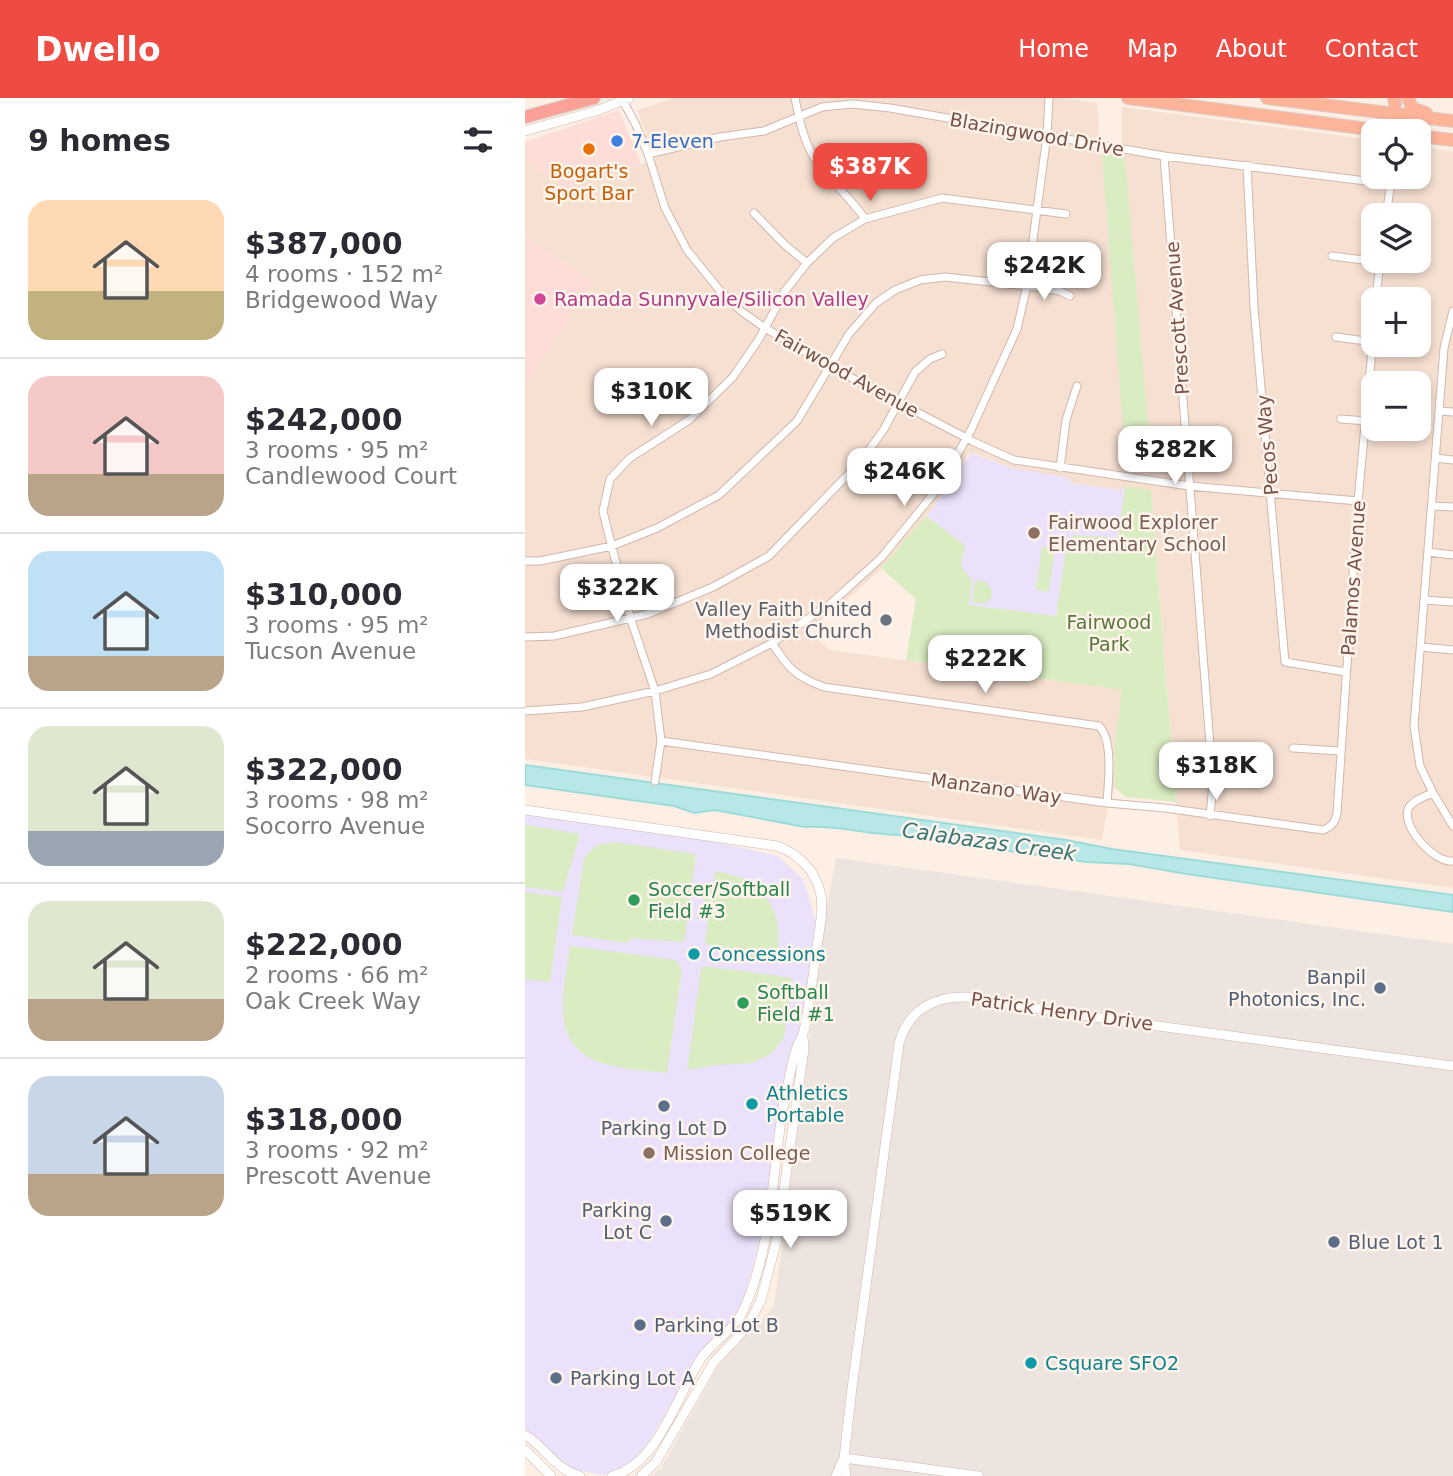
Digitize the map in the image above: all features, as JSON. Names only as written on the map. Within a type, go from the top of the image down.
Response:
[{"type":"highway","points":[[525,117],[594,98]]},
{"type":"highway","points":[[1128,98],[1361,129]]},
{"type":"highway","points":[[1267,98],[1446,120]]},
{"type":"highway","points":[[1408,98],[1412,107],[1446,120]]},
{"type":"highway","points":[[1368,110],[1390,108],[1396,100]]},
{"type":"highway","points":[[1431,139],[1453,141]]},
{"type":"street","points":[[795,98],[806,144],[820,167],[865,219]]},
{"type":"street","points":[[525,711],[582,707],[655,691],[711,674],[772,643],[829,604],[881,558],[939,487],[966,439],[1017,329],[1027,285],[1047,135],[1049,98]]},
{"type":"street","points":[[525,131],[626,100]]},
{"type":"street","name":"Fairwood Avenue","points":[[626,100],[648,154],[665,208],[687,250],[741,311],[831,367],[966,439],[1006,457],[1060,468],[1189,486],[1358,501]]},
{"type":"street","name":"Blazingwood Drive","points":[[648,154],[720,137],[764,131],[822,107],[853,104],[890,108],[1164,156],[1361,177]]},
{"type":"street","name":"Prescott Avenue","points":[[1164,156],[1213,783],[1210,816]]},
{"type":"street","name":"Pecos Way","points":[[1247,165],[1254,307],[1285,662],[1346,672]]},
{"type":"street","points":[[655,781],[661,741],[655,691],[631,620],[603,511],[610,479],[630,458],[689,420],[712,400],[733,377],[785,291],[807,263],[833,238],[865,219],[942,198],[1066,214]]},
{"type":"street","points":[[754,213],[807,263]]},
{"type":"street","points":[[1332,257],[1361,259]]},
{"type":"street","points":[[525,561],[540,561],[612,546],[657,528],[719,495],[797,421],[860,320],[876,303],[895,290],[920,280],[944,277],[1027,285],[1060,290],[1070,296]]},
{"type":"street","points":[[1453,311],[1444,348],[1415,726],[1420,766],[1453,826]]},
{"type":"street","points":[[1336,337],[1361,340]]},
{"type":"street","points":[[525,637],[554,636],[631,620],[713,587],[769,556],[862,460],[915,372],[930,359],[942,354]]},
{"type":"street","points":[[1060,468],[1066,420],[1077,386]]},
{"type":"street","points":[[1440,411],[1453,412]]},
{"type":"street","points":[[1341,419],[1361,421]]},
{"type":"street","name":"Palamos Avenue","points":[[1332,825],[1337,814],[1358,501],[1365,441]]},
{"type":"street","points":[[1436,458],[1453,460]]},
{"type":"street","points":[[1432,506],[1453,507]]},
{"type":"street","points":[[1428,552],[1453,555]]},
{"type":"street","points":[[1425,600],[1453,602]]},
{"type":"street","points":[[772,643],[799,677],[824,687],[1099,726],[1106,733],[1109,757],[1107,803]]},
{"type":"street","points":[[1421,647],[1453,650]]},
{"type":"street","name":"Manzano Way","points":[[661,741],[1210,816],[1322,830],[1332,825]]},
{"type":"street","points":[[1293,748],[1340,751]]},
{"type":"street","points":[[1433,793],[1411,805],[1408,810],[1409,824],[1440,860],[1453,861]]},
{"type":"street","points":[[525,810],[783,848],[799,858],[815,878],[822,906],[777,1239],[761,1300],[748,1326],[707,1373],[662,1453],[641,1476]]},
{"type":"street","name":"Patrick Henry Drive","points":[[846,1476],[844,1458],[899,1044],[907,1024],[924,1007],[942,999],[965,998],[1453,1066]]},
{"type":"street","points":[[612,1476],[630,1468],[645,1455],[700,1361],[744,1310],[761,1255],[785,1098],[796,1047],[803,1035]]},
{"type":"street","points":[[525,1434],[534,1440],[555,1464],[580,1476]]},
{"type":"street","points":[[525,1450],[551,1476]]},
{"type":"street","points":[[844,1458],[979,1476]]},
{"type":"street","name":"Patrick Henry Drive","points":[[836,1476],[844,1458]]},
{"type":"shaded area","points":[[675,98],[1063,98],[1097,103],[1097,152],[1122,155],[1122,107],[1361,138],[1361,189],[1431,189],[1431,148],[1453,152],[1453,888],[1180,850],[1151,490],[1119,490],[1071,483],[1012,468],[974,453],[968,454],[931,511],[881,569],[808,630],[829,650],[1123,690],[1115,745],[1115,788],[1107,811],[1102,840],[525,759],[525,385],[593,282],[525,237],[525,159],[565,187],[656,160],[637,110]]},
{"type":"shaded area","points":[[619,110],[641,164],[565,187],[525,159],[525,142]]},
{"type":"shaded area","points":[[525,237],[593,282],[525,385]]},
{"type":"shaded area","name":"Fairwood Explorer Elementary School","points":[[971,453],[1012,468],[1066,477],[1072,483],[1119,490],[1125,486],[1118,538],[1066,549],[1056,616],[968,605],[972,580],[961,567],[964,545],[927,516]]},
{"type":"shaded area","name":"Mission College","points":[[525,814],[703,839],[778,856],[803,879],[816,921],[805,1007],[779,1112],[760,1241],[743,1301],[732,1321],[696,1360],[638,1458],[620,1470],[603,1475],[570,1469],[563,1465],[525,1430]]},
{"type":"shaded area","points":[[836,858],[1453,944],[1453,1476],[651,1476],[661,1468],[718,1366],[774,1306],[825,916]]},
{"type":"green space","points":[[1102,154],[1125,157],[1152,471],[1126,467]]},
{"type":"green space","name":"Fairwood Park","points":[[1125,486],[1151,490],[1176,802],[1126,797],[1115,788],[1115,745],[1122,690],[906,660],[916,599],[881,568],[926,516],[965,545],[961,566],[972,580],[969,605],[1056,616],[1066,549],[1073,535],[1118,538]]},
{"type":"green space","points":[[1042,546],[1055,548],[1049,592],[1036,590]]},
{"type":"green space","points":[[975,580],[986,582],[992,590],[991,599],[984,604],[972,602]]},
{"type":"green space","points":[[525,825],[580,834],[563,892],[525,887]]},
{"type":"green space","name":"Soccer/Softball Field #3","points":[[614,842],[696,854],[685,939],[681,942],[630,938],[629,943],[572,935],[584,858],[597,845]]},
{"type":"green space","points":[[715,872],[745,880],[767,898],[778,924],[777,955],[760,953],[759,959],[741,957],[741,950],[708,945],[705,942],[710,907],[703,906],[706,888],[713,889]]},
{"type":"green space","points":[[525,892],[562,897],[550,982],[525,979]]},
{"type":"green space","points":[[570,946],[675,960],[682,969],[667,1073],[602,1063],[585,1054],[573,1043],[563,1014]]},
{"type":"green space","name":"Softball Field #1","points":[[705,966],[792,978],[784,1037],[772,1053],[752,1063],[687,1070],[701,969]]},
{"type":"water","name":"Calabazas Creek","points":[[525,765],[1453,895],[1453,912],[1129,864],[1086,862],[898,835],[805,827],[715,810],[695,813],[674,806],[525,785]]},
{"type":"place","name":"7-Eleven","points":[[617,141]]},
{"type":"place","name":"Bogart's Sport Bar","points":[[589,149]]},
{"type":"place","name":"Ramada Sunnyvale/Silicon Valley","points":[[540,299]]},
{"type":"place","name":"Fairwood Explorer Elementary School","points":[[1034,533]]},
{"type":"place","name":"Valley Faith United Methodist Church","points":[[886,620]]},
{"type":"place","name":"Soccer/Softball Field #3","points":[[634,900]]},
{"type":"place","name":"Concessions","points":[[694,954]]},
{"type":"place","name":"Banpil Photonics, Inc.","points":[[1380,988]]},
{"type":"place","name":"Softball Field #1","points":[[743,1003]]},
{"type":"place","name":"Athletics Portable","points":[[752,1104]]},
{"type":"place","name":"Parking Lot D","points":[[664,1106]]},
{"type":"place","name":"Mission College","points":[[649,1153]]},
{"type":"place","name":"Parking Lot C","points":[[666,1221]]},
{"type":"place","name":"Blue Lot 1","points":[[1334,1242]]},
{"type":"place","name":"Parking Lot B","points":[[640,1325]]},
{"type":"place","name":"Csquare SFO2","points":[[1031,1363]]},
{"type":"place","name":"Parking Lot A","points":[[556,1378]]}]
